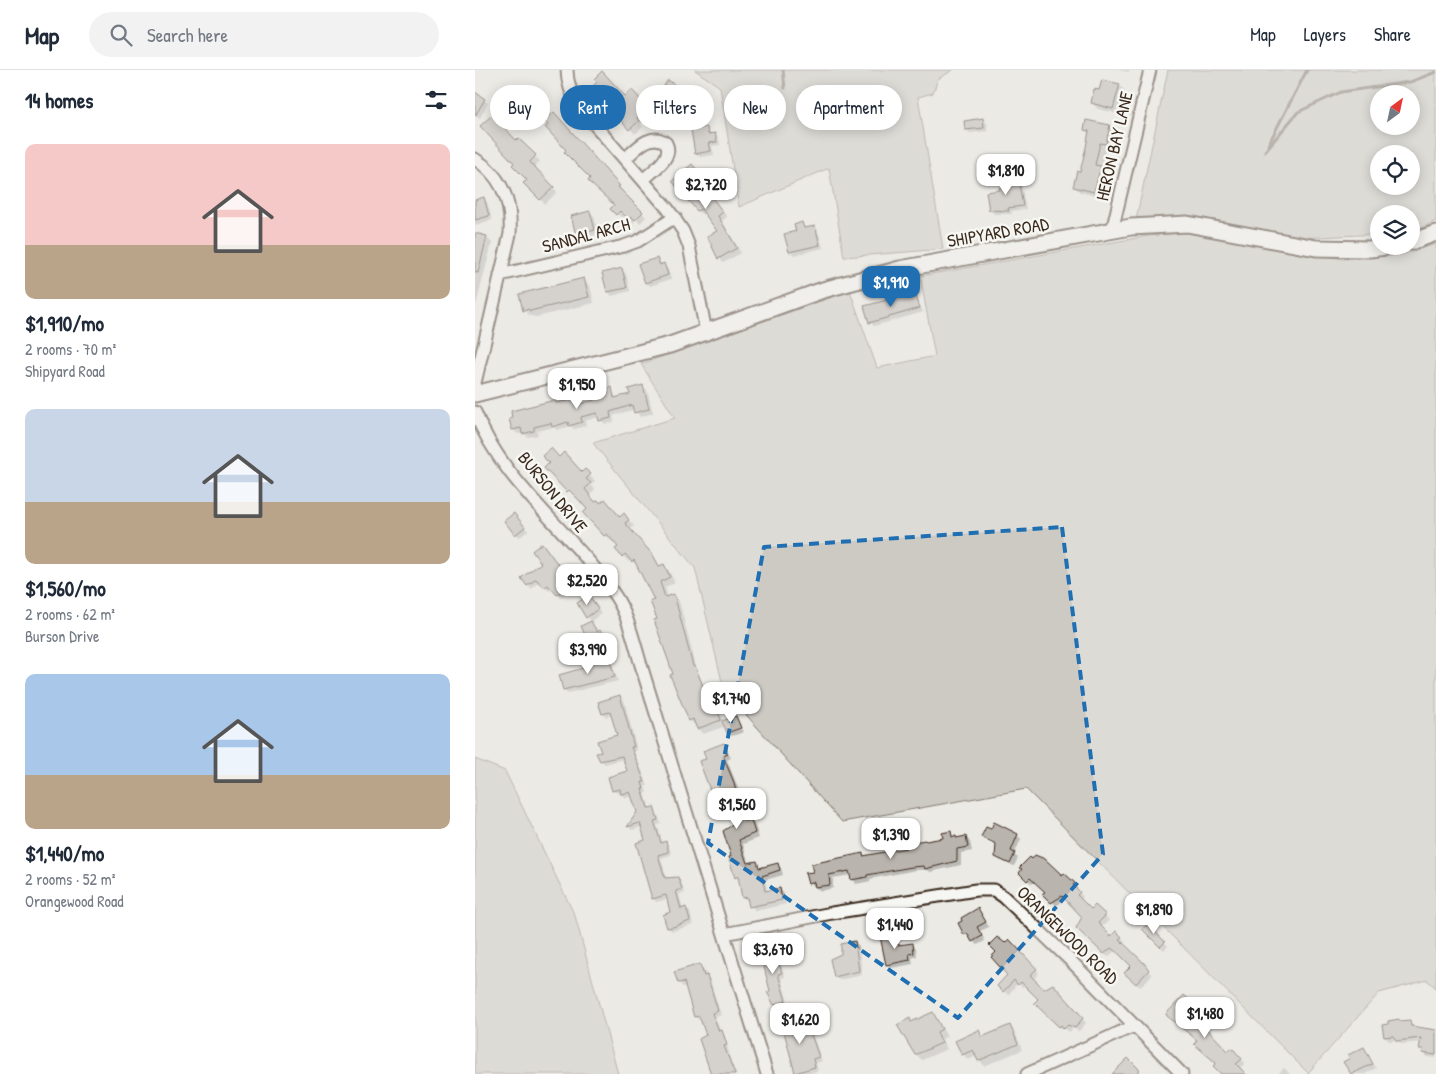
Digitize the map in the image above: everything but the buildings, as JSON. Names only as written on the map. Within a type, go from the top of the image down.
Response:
[{"type":"street","points":[[567,70],[567,80],[572,96],[580,108],[675,217],[689,246],[706,332]]},
{"type":"street","name":"HERON BAY LANE","points":[[1112,231],[1149,70]]},
{"type":"street","points":[[625,159],[651,139],[657,138],[666,143],[669,152],[666,158],[643,180]]},
{"type":"street","points":[[475,159],[493,174],[507,200],[511,217],[510,234],[475,383]]},
{"type":"street","name":"SANDAL ARCH","points":[[500,275],[624,246],[638,241],[675,217]]},
{"type":"street","name":"SHIPYARD ROAD","points":[[475,394],[633,355],[706,332],[823,290],[900,269],[1112,231],[1162,224],[1187,224],[1316,248],[1370,249]]},
{"type":"street","points":[[1420,238],[1436,232]]},
{"type":"street","name":"BURSON DRIVE","points":[[475,412],[485,433],[521,485],[605,582],[620,603],[767,1074]]},
{"type":"street","name":"ORANGEWOOD ROAD","points":[[724,934],[832,913],[987,889],[1004,897],[1182,1074]]},
{"type":"street","points":[[1027,1074],[1134,1026]]},
{"type":"highlighted area","points":[[1062,527],[1103,854],[958,1018],[708,843],[764,547]]},
{"type":"shaded area","points":[[695,70],[953,70],[938,79],[933,93],[918,97],[943,249],[844,257],[829,168],[739,207],[727,130],[786,130],[786,85],[724,85],[724,112],[720,87]]},
{"type":"shaded area","points":[[1168,70],[1436,70],[1436,221],[1420,229],[1420,205],[1370,205],[1370,234],[1299,238],[1195,216],[1136,220]]},
{"type":"shaded area","points":[[1189,232],[1343,259],[1420,255],[1420,249],[1436,244],[1436,988],[1427,980],[1379,993],[1308,1073],[1026,789],[842,822],[724,690],[695,568],[593,443],[675,418],[641,364],[850,291],[877,368],[935,356],[920,276],[1148,236]]},
{"type":"shaded area","points":[[475,759],[505,771],[575,916],[618,1074],[475,1074]]},
{"type":"waterway","points":[[783,70],[785,85]]},
{"type":"waterway","points":[[1268,145],[1307,70]]},
{"type":"waterway","points":[[1265,151],[1298,112],[1341,92],[1410,82],[1436,72]]}]
